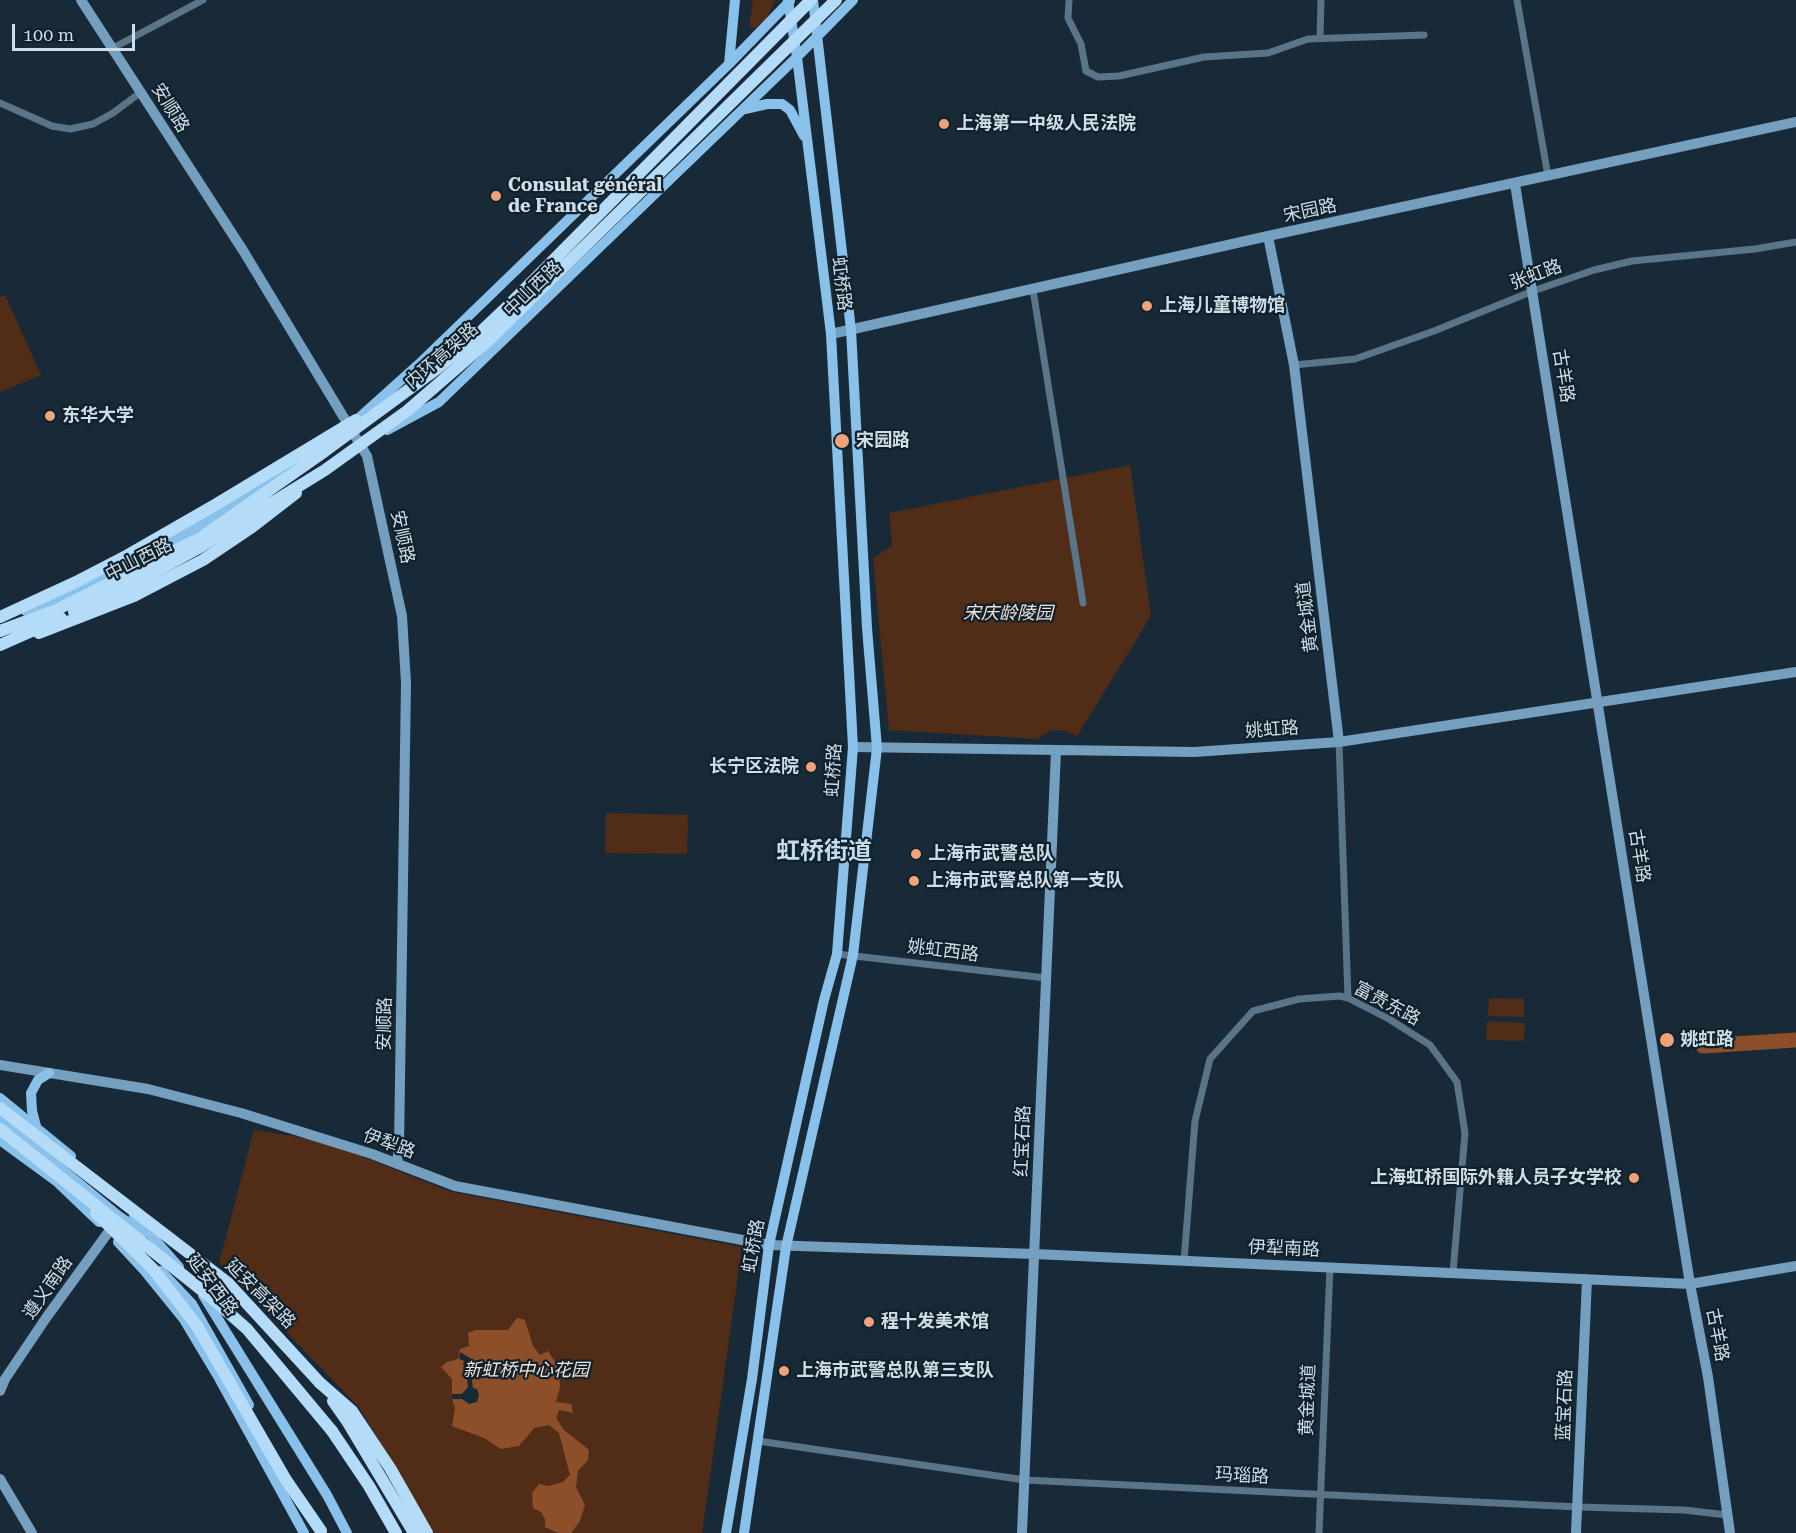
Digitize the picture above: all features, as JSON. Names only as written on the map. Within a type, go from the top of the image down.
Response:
[{"type":"highway","name":"内环高架路","points":[[0,631],[54,611],[202,537],[326,451],[438,368],[510,304],[812,0]]},
{"type":"highway","name":"内环高架路","points":[[0,642],[61,618],[128,587],[202,546],[325,470],[407,411],[488,341],[836,0]]},
{"type":"highway","points":[[0,619],[128,555],[252,483],[438,368]]},
{"type":"highway","points":[[0,642],[26,637],[63,625],[134,596],[203,560],[252,527],[325,470]]},
{"type":"highway","name":"延安高架路","points":[[0,1108],[228,1283],[320,1383],[347,1421],[414,1533]]},
{"type":"highway","name":"延安高架路","points":[[0,1129],[204,1291],[247,1329],[332,1431],[369,1486],[396,1533]]},
{"type":"highway","points":[[62,1177],[154,1270],[197,1326],[286,1480],[322,1532]]},
{"type":"highway","points":[[320,1383],[352,1411],[390,1468],[427,1533]]},
{"type":"main road","points":[[729,64],[735,0]]},
{"type":"main road","name":"虹桥路","points":[[744,1533],[786,1247],[853,956],[877,747],[867,628],[851,330],[812,0]]},
{"type":"main road","name":"中山西路","points":[[0,642],[147,577],[248,520],[362,444],[439,402],[797,57],[853,0]]},
{"type":"main road","name":"中山西路","points":[[0,619],[84,587],[192,530],[281,474],[350,426],[419,364],[729,64],[789,1]]},
{"type":"main road","name":"虹桥路","points":[[726,1533],[752,1379],[769,1245],[824,1000],[837,954],[853,747],[831,334],[789,1]]},
{"type":"main road","points":[[742,110],[766,104],[782,104],[790,110],[807,142]]},
{"type":"main road","points":[[36,1126],[31,1094],[38,1080],[49,1073]]},
{"type":"main road","name":"延安西路","points":[[0,1098],[114,1192],[207,1299],[327,1496],[347,1533]]},
{"type":"main road","name":"延安西路","points":[[0,1118],[114,1224],[192,1304],[322,1532]]},
{"type":"main road","name":"延安西路","points":[[0,1129],[114,1224],[144,1270],[183,1318],[219,1378],[304,1533]]},
{"type":"main road","name":"延安西路","points":[[0,1140],[114,1224]]},
{"type":"main road","points":[[114,1224],[155,1239]]},
{"type":"street","name":"安顺路","points":[[81,0],[249,262],[362,444],[375,485],[402,616],[406,683],[398,1164]]},
{"type":"street","points":[[113,48],[203,0]]},
{"type":"street","points":[[1068,0],[1068,18],[1081,44],[1086,71],[1098,77],[1119,76],[1204,57],[1268,53],[1308,39],[1424,34]]},
{"type":"street","points":[[1320,38],[1322,0]]},
{"type":"street","points":[[1517,0],[1548,176]]},
{"type":"street","points":[[0,103],[52,126],[70,129],[93,124],[113,113],[141,92]]},
{"type":"street","name":"宋园路","points":[[831,334],[1268,236],[1796,122]]},
{"type":"street","name":"古羊路","points":[[1515,183],[1690,1284],[1708,1377],[1730,1533]]},
{"type":"street","name":"黄金城道","points":[[1268,236],[1294,364],[1339,742],[1348,998]]},
{"type":"street","name":"张虹路","points":[[1294,364],[1355,359],[1594,270],[1632,261],[1755,249],[1796,242]]},
{"type":"street","points":[[1033,290],[1083,603]]},
{"type":"street","name":"姚虹路","points":[[853,747],[1194,752],[1339,742],[1796,672]]},
{"type":"street","name":"红宝石路","points":[[1022,1533],[1056,751]]},
{"type":"street","name":"姚虹西路","points":[[837,954],[1046,978]]},
{"type":"street","name":"富贵东路","points":[[1184,1261],[1195,1121],[1210,1059],[1253,1011],[1299,999],[1340,996],[1389,1019],[1430,1045],[1457,1082],[1465,1133],[1453,1272]]},
{"type":"street","name":"伊犁路","points":[[0,1065],[148,1089],[231,1110],[398,1164],[455,1186],[769,1245]]},
{"type":"street","name":"遵义南路","points":[[0,1391],[5,1379],[46,1318],[127,1207]]},
{"type":"street","name":"伊犁南路","points":[[769,1245],[1035,1254],[1690,1284],[1796,1266]]},
{"type":"street","name":"黄金城道","points":[[1319,1533],[1330,1267]]},
{"type":"street","name":"蓝宝石路","points":[[1576,1533],[1587,1279]]},
{"type":"street","name":"玛瑙路","points":[[758,1442],[1024,1480],[1578,1507],[1684,1510],[1727,1515]]},
{"type":"street","points":[[0,1479],[32,1533]]},
{"type":"green space","points":[[753,0],[775,0],[768,17],[755,28],[749,27]]},
{"type":"green space","points":[[5,295],[41,375],[0,392],[0,297]]},
{"type":"green space","name":"宋庆龄陵园","points":[[1130,465],[1151,616],[1077,736],[1064,731],[1051,730],[1038,739],[889,730],[873,559],[892,545],[889,513]]},
{"type":"green space","points":[[606,813],[688,815],[687,854],[605,853]]},
{"type":"green space","points":[[1489,998],[1524,999],[1524,1017],[1488,1016]]},
{"type":"green space","points":[[1487,1021],[1525,1023],[1524,1041],[1486,1040]]},
{"type":"green space","name":"新虹桥中心花园","points":[[254,1130],[323,1141],[451,1192],[742,1247],[702,1533],[434,1533],[359,1407],[219,1263]]},
{"type":"shaded area","points":[[517,1318],[525,1320],[533,1346],[540,1355],[548,1351],[559,1368],[560,1387],[556,1402],[571,1404],[573,1413],[559,1410],[556,1418],[564,1430],[589,1450],[588,1460],[578,1471],[576,1487],[585,1505],[580,1521],[571,1533],[558,1533],[545,1527],[545,1519],[541,1512],[533,1508],[532,1493],[539,1484],[549,1486],[563,1482],[570,1475],[559,1433],[549,1425],[534,1428],[519,1446],[501,1449],[484,1438],[452,1426],[455,1408],[452,1399],[452,1379],[441,1367],[447,1362],[458,1359],[460,1349],[469,1346],[468,1333],[476,1330],[508,1330]]},
{"type":"pier","points":[[460,1352],[473,1362],[470,1368],[473,1388],[477,1389],[479,1395],[477,1402],[469,1404],[462,1399],[452,1399],[452,1394],[462,1394],[468,1387],[464,1361],[459,1359]]},
{"type":"waterway","points":[[1703,1046],[1796,1040]]},
{"type":"place","name":"上海第一中级人民法院","points":[[944,124]]},
{"type":"place","name":"Consulat général de France","points":[[496,196]]},
{"type":"place","name":"上海儿童博物馆","points":[[1147,306]]},
{"type":"place","name":"东华大学","points":[[50,416]]},
{"type":"place","name":"宋园路","points":[[842,441]]},
{"type":"place","name":"长宁区法院","points":[[811,767]]},
{"type":"place","name":"上海市武警总队","points":[[916,854]]},
{"type":"place","name":"上海市武警总队第一支队","points":[[914,881]]},
{"type":"place","name":"姚虹路","points":[[1667,1040]]},
{"type":"place","name":"上海虹桥国际外籍人员子女学校","points":[[1634,1178]]},
{"type":"place","name":"程十发美术馆","points":[[869,1322]]},
{"type":"place","name":"上海市武警总队第三支队","points":[[784,1371]]},
{"type":"district","name":"虹桥街道","points":[[824,852]]}]
